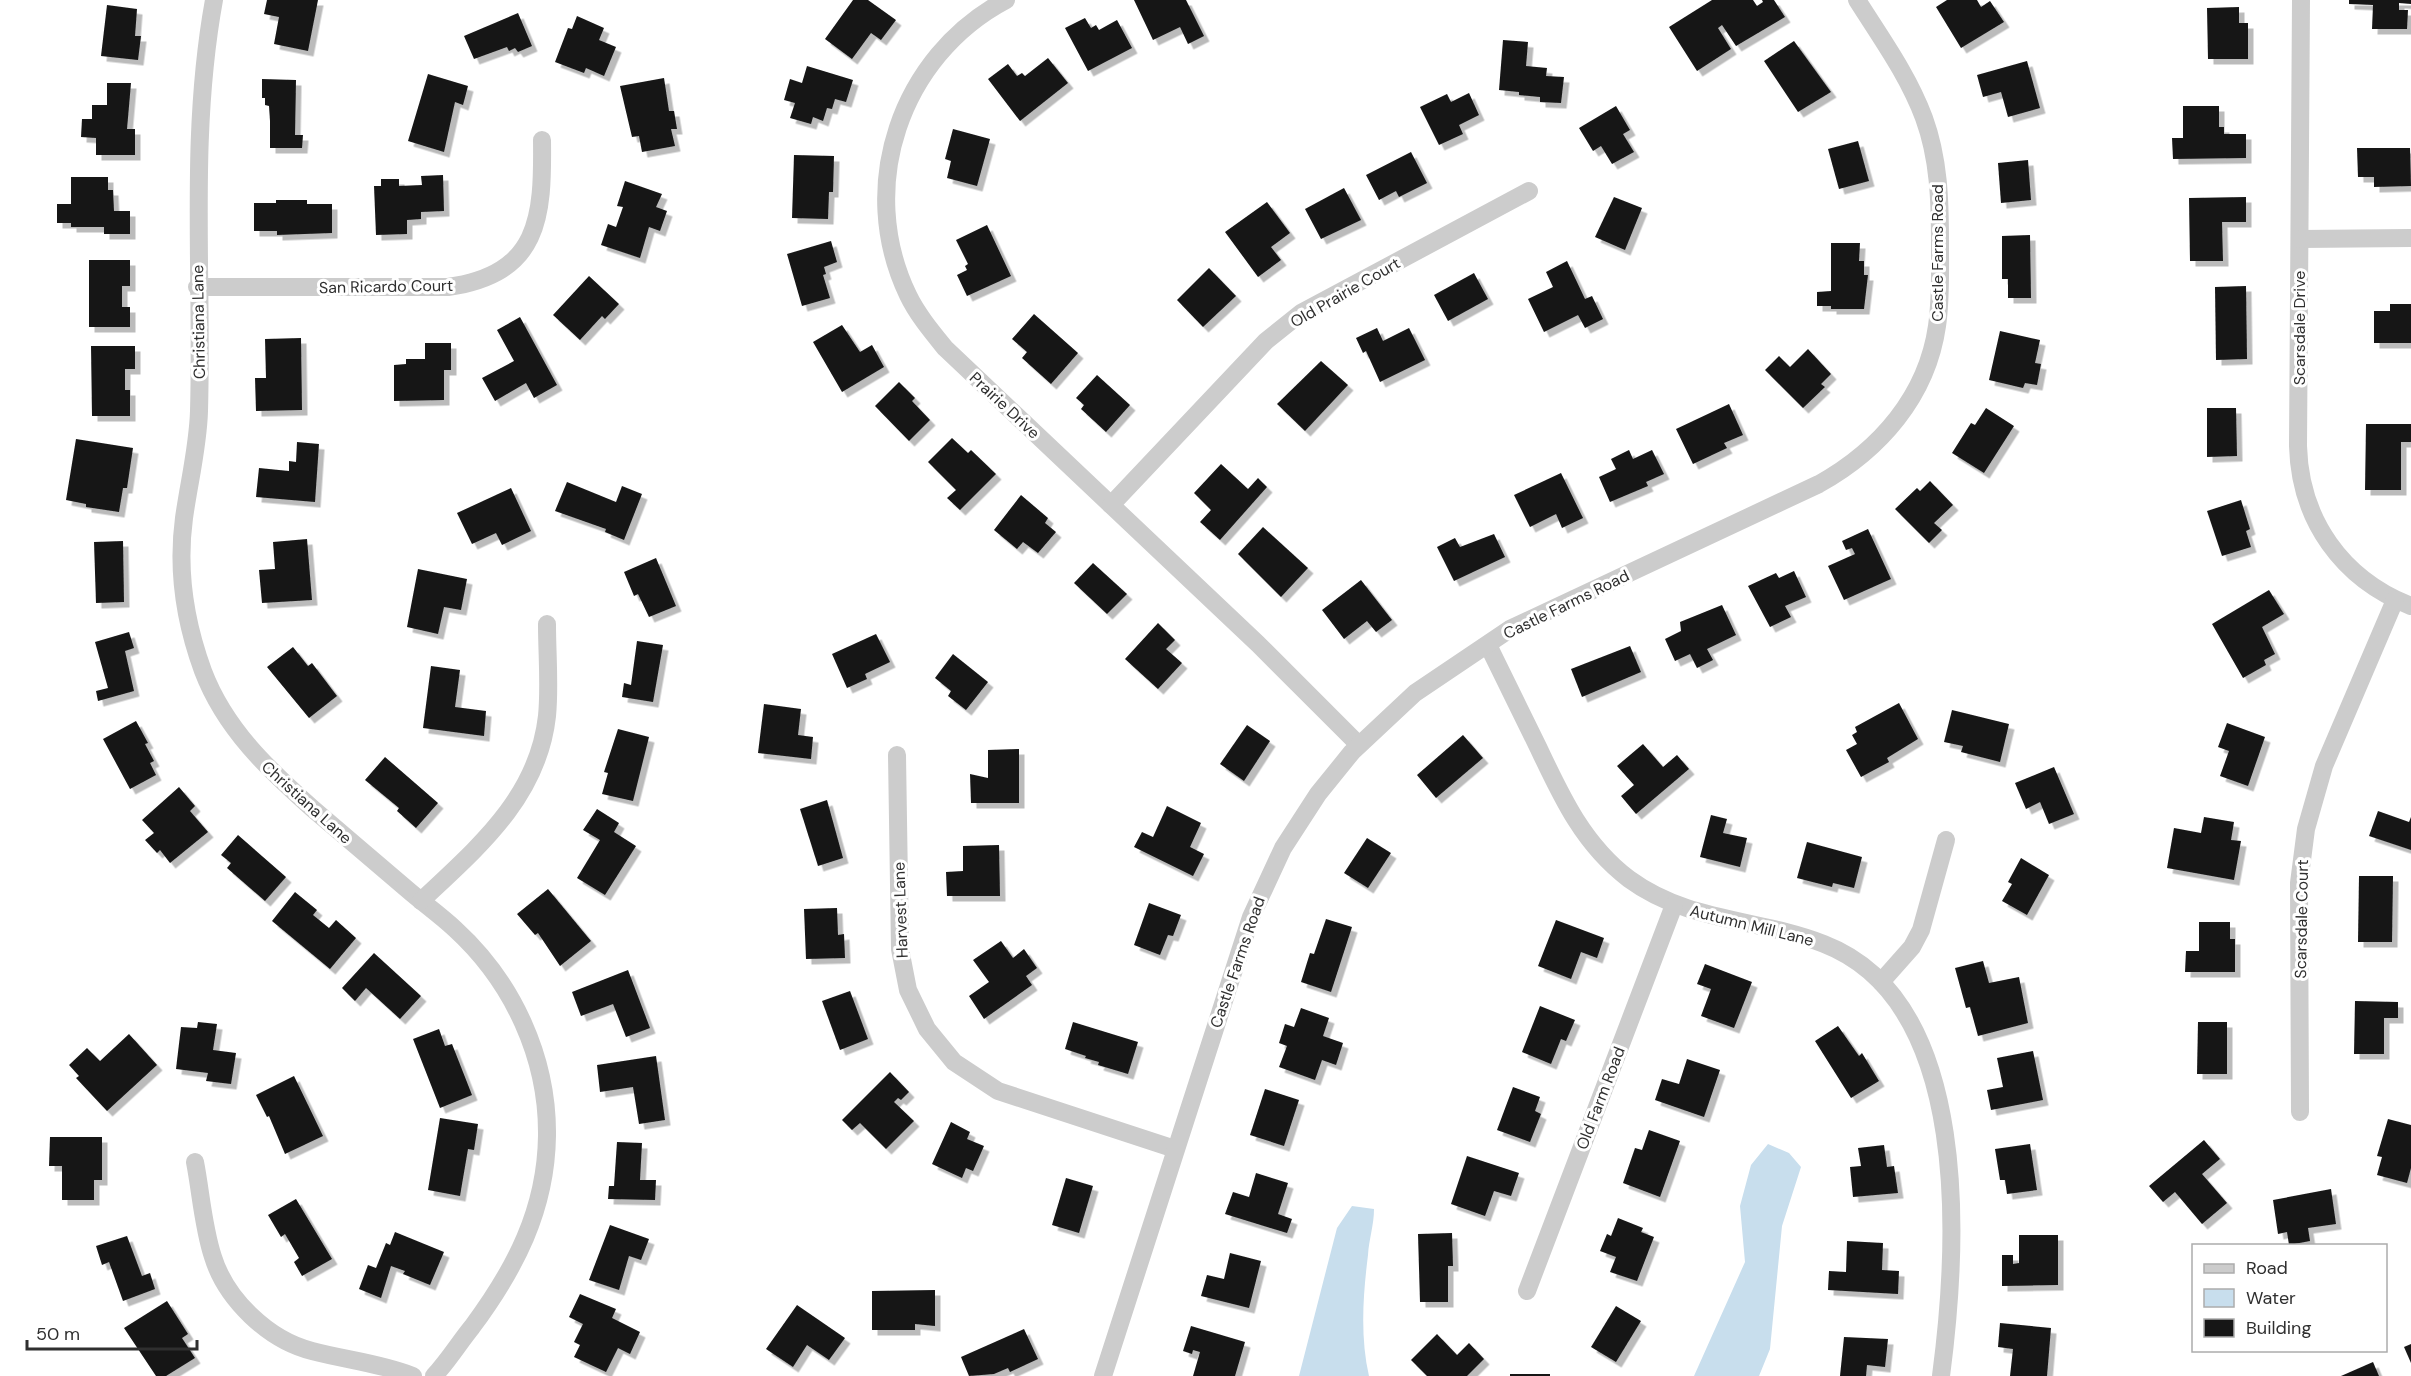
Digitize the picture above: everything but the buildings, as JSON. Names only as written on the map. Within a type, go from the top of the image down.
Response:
[{"type":"street","name":"Christiana Lane","points":[[214,0],[204,59],[199,112],[198,420],[182,552],[184,595],[198,656],[220,705],[256,757],[474,948],[511,998],[533,1045],[543,1086],[548,1127],[542,1190],[518,1259],[496,1295],[434,1376]]},
{"type":"street","name":"Prairie Drive","points":[[1006,0],[962,29],[933,59],[911,95],[898,123],[888,164],[886,195],[889,237],[897,268],[909,297],[945,348],[1112,505],[1359,745]]},
{"type":"street","name":"Castle Farms Road","points":[[1103,1376],[1243,938],[1263,887],[1306,811],[1359,745],[1415,693],[1510,629],[1829,478],[1880,440],[1907,406],[1917,388],[1930,357],[1939,308],[1937,172],[1924,119],[1912,89],[1857,0]]},
{"type":"street","name":"Scarsdale Drive","points":[[2301,0],[2299,456],[2306,499],[2318,528],[2336,555],[2367,585],[2403,603]]},
{"type":"street","name":"San Ricardo Court","points":[[198,287],[448,287],[489,277],[514,258],[537,223],[543,192],[542,140]]},
{"type":"street","name":"Old Prairie Court","points":[[1112,505],[1266,341],[1301,313],[1529,191]]},
{"type":"street","points":[[2300,239],[2411,238]]},
{"type":"street","name":"Scarsdale Court","points":[[2300,1112],[2299,883],[2306,829],[2324,766],[2403,603]]},
{"type":"street","points":[[421,901],[502,822],[530,777],[541,746],[547,716],[547,624]]},
{"type":"street","name":"Autumn Mill Lane","points":[[1488,645],[1565,803],[1582,831],[1598,851],[1629,879],[1674,905],[1704,915],[1805,937],[1824,944],[1866,968],[1901,1004],[1925,1048],[1941,1120],[1948,1183],[1951,1248],[1948,1311],[1941,1376]]},
{"type":"street","name":"Harvest Lane","points":[[897,755],[900,949],[908,990],[927,1029],[954,1062],[998,1091],[1175,1149]]},
{"type":"street","points":[[1881,982],[1912,947],[1921,930],[1946,840]]},
{"type":"street","name":"Old Farm Road","points":[[1527,1291],[1674,905]]},
{"type":"street","points":[[195,1162],[213,1257],[221,1277],[260,1324],[293,1344],[310,1350],[375,1363],[413,1376]]},
{"type":"water","points":[[1768,1144],[1789,1153],[1801,1167],[1782,1226],[1770,1349],[1759,1376],[1694,1376],[1745,1262],[1740,1206],[1751,1165]]},
{"type":"water","points":[[1352,1206],[1374,1209],[1363,1316],[1364,1346],[1369,1376],[1299,1376],[1337,1228]]}]
